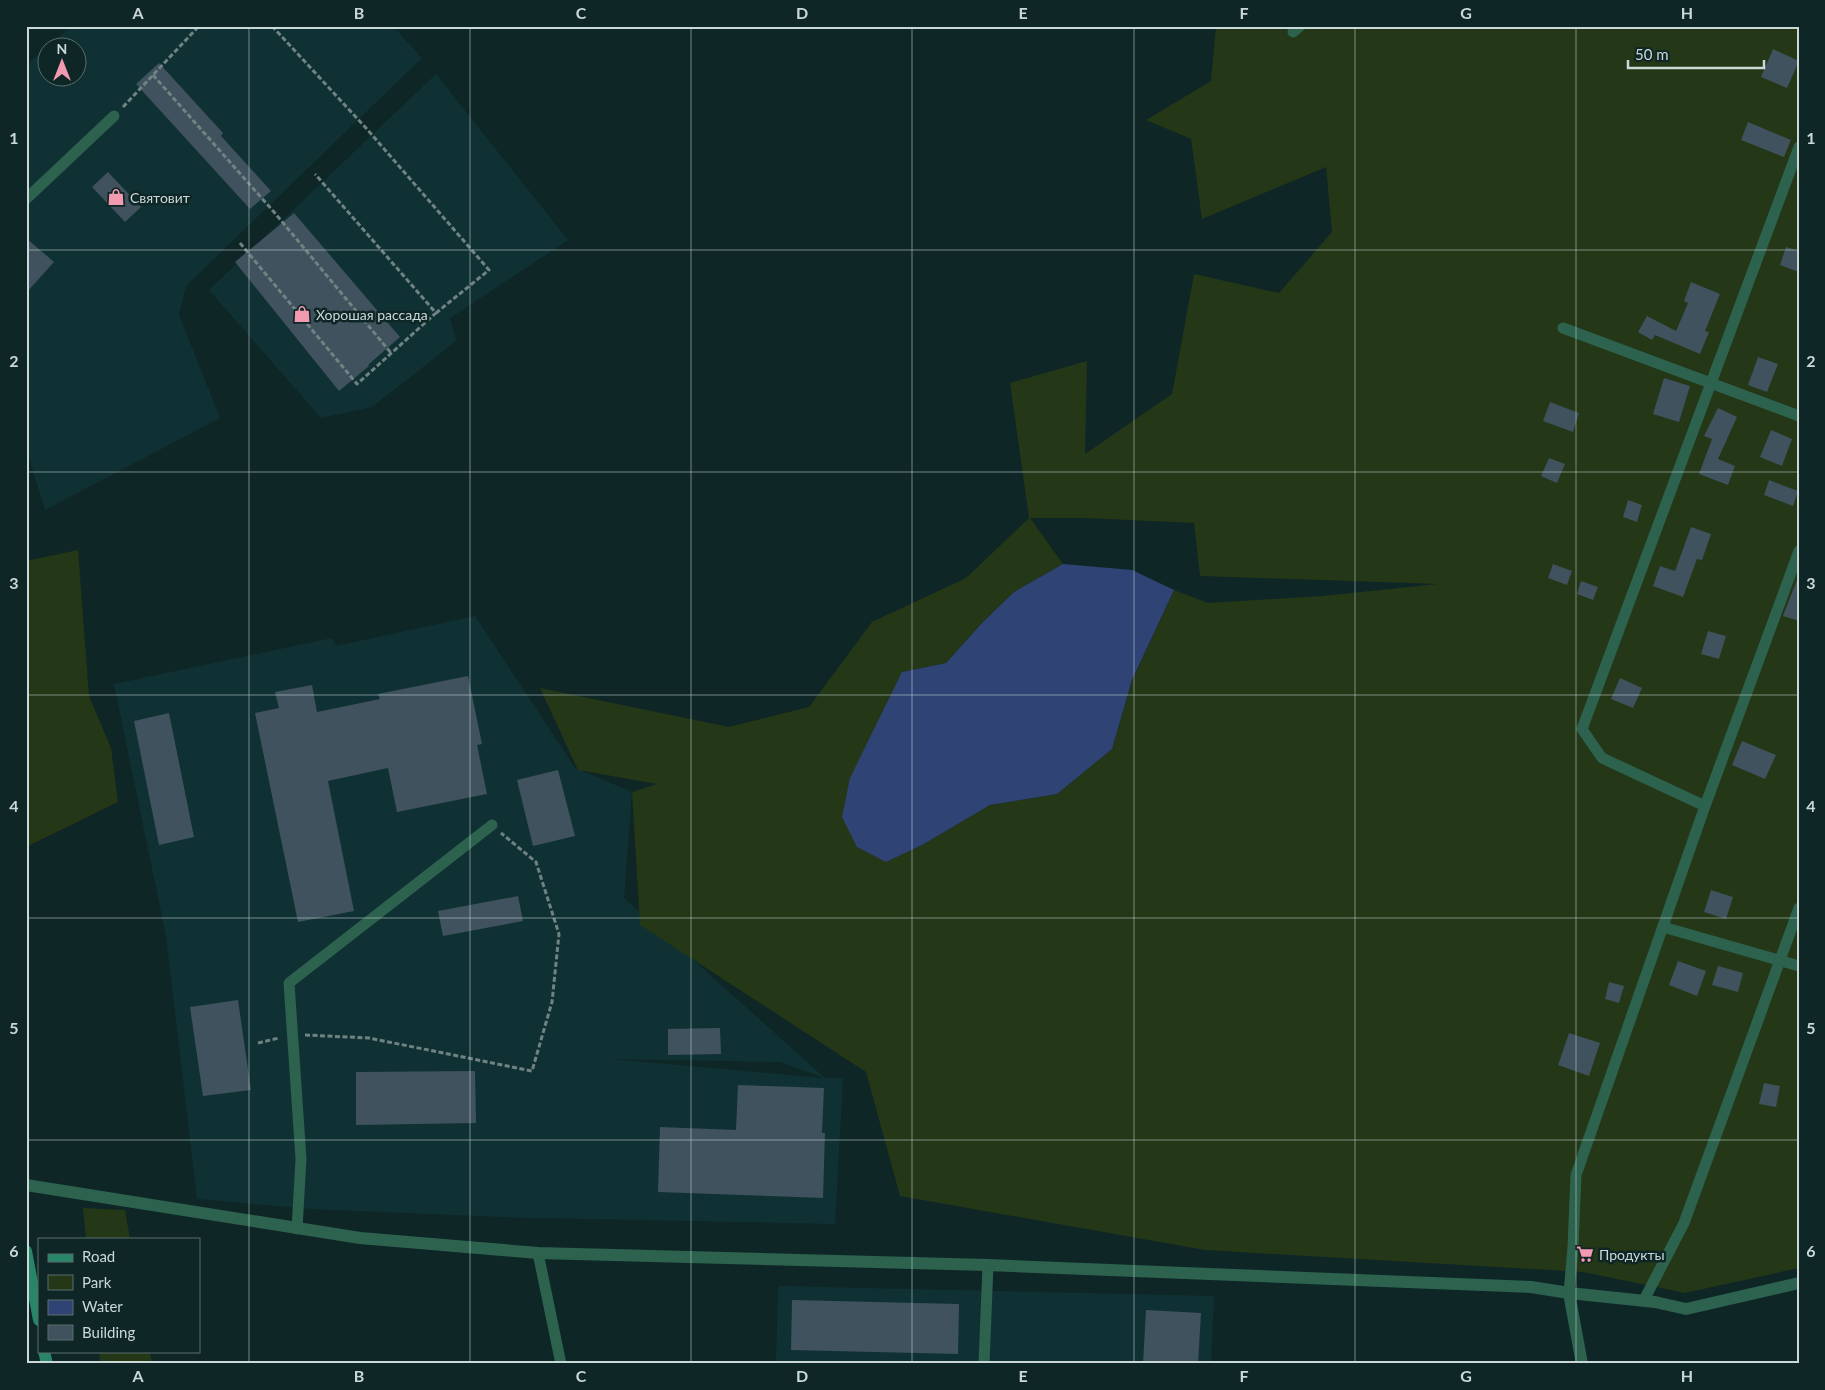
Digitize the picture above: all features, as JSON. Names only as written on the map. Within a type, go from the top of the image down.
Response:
[{"type":"main road","points":[[26,1251],[38,1315]]},
{"type":"street","points":[[26,1185],[360,1238],[538,1254],[988,1265],[1521,1286],[1569,1293],[1644,1300],[1686,1309],[1799,1283]]},
{"type":"street","points":[[1569,1293],[1582,1364]]},
{"type":"lane","points":[[26,199],[114,116]]},
{"type":"lane","points":[[1705,806],[1602,758],[1582,729],[1799,147]]},
{"type":"lane","points":[[1563,328],[1799,416]]},
{"type":"lane","points":[[1569,1293],[1576,1175],[1705,806],[1799,551]]},
{"type":"lane","points":[[297,1229],[301,1160],[289,983],[492,825]]},
{"type":"lane","points":[[1644,1300],[1684,1223],[1799,908]]},
{"type":"lane","points":[[1663,927],[1799,966]]},
{"type":"lane","points":[[538,1254],[561,1364]]},
{"type":"lane","points":[[984,1364],[988,1265]]},
{"type":"path","points":[[114,116],[199,26]]},
{"type":"path","points":[[240,243],[357,384],[436,313],[489,270],[366,128],[272,26]]},
{"type":"path","points":[[153,75],[274,212],[391,353]]},
{"type":"path","points":[[315,174],[436,313]]},
{"type":"path","points":[[258,1043],[292,1035],[369,1038],[532,1071],[552,1002],[559,934],[536,862],[492,825]]},
{"type":"shaded area","points":[[72,26],[393,26],[422,58],[186,286],[179,315],[220,418],[45,510],[26,448],[26,65],[38,55],[38,88],[88,88],[88,38],[58,38]]},
{"type":"shaded area","points":[[436,74],[568,240],[450,318],[456,341],[372,407],[321,418],[209,290]]},
{"type":"shaded area","points":[[475,616],[575,768],[632,792],[624,898],[825,1078],[843,1078],[835,1224],[500,1217],[313,1209],[197,1199],[166,936],[114,684],[332,638],[336,646]],"holes":[[[612,1059],[780,1062],[822,1078]]]},
{"type":"shaded area","points":[[778,1286],[1214,1296],[1211,1364],[776,1364]]},
{"type":"green space","points":[[1216,26],[1799,26],[1799,1268],[1685,1293],[1583,1272],[1205,1250],[900,1196],[866,1072],[640,925],[632,792],[657,784],[578,770],[540,688],[729,727],[809,707],[872,622],[966,578],[1029,518],[1010,383],[1087,361],[1085,454],[1172,394],[1194,274],[1279,293],[1332,232],[1326,167],[1202,219],[1191,139],[1146,120],[1211,81]],"holes":[[[1030,518],[1084,518],[1194,523],[1200,576],[1438,584],[1322,596],[1208,603],[1174,590],[1132,681],[1112,749],[1057,794],[990,805],[922,845],[886,862],[902,672],[946,663],[983,622],[1014,592],[1063,564]]]},
{"type":"green space","points":[[78,550],[89,696],[111,748],[118,802],[26,847],[26,561]]},
{"type":"green space","points":[[83,1208],[125,1210],[130,1238],[86,1238]]},
{"type":"green space","points":[[99,1352],[150,1352],[152,1364],[100,1364]]},
{"type":"water","points":[[1063,564],[1132,570],[1174,590],[1132,680],[1112,749],[1057,794],[990,805],[922,845],[886,862],[857,847],[842,817],[850,778],[902,672],[946,663],[983,622],[1014,592]]},
{"type":"building","points":[[1773,49],[1799,61],[1787,88],[1761,77]]},
{"type":"building","points":[[159,63],[223,133],[221,136],[271,191],[250,209],[136,84]]},
{"type":"building","points":[[1748,122],[1791,140],[1784,157],[1741,140]]},
{"type":"building","name":"Святовит","points":[[108,172],[141,207],[125,222],[92,187]]},
{"type":"building","points":[[294,213],[400,337],[339,391],[235,262]]},
{"type":"building","points":[[26,238],[54,262],[26,293]]},
{"type":"building","points":[[1786,247],[1799,251],[1799,272],[1780,265]]},
{"type":"building","points":[[1691,282],[1720,294],[1705,331],[1709,332],[1700,354],[1655,335],[1652,340],[1638,332],[1647,316],[1676,331],[1688,303],[1684,301]]},
{"type":"building","points":[[1758,357],[1778,364],[1767,392],[1748,385]]},
{"type":"building","points":[[1664,378],[1690,386],[1679,422],[1653,414]]},
{"type":"building","points":[[1550,402],[1579,413],[1573,432],[1543,421]]},
{"type":"building","points":[[1718,408],[1737,417],[1718,459],[1735,466],[1728,485],[1699,474],[1712,439],[1704,436]]},
{"type":"building","points":[[1771,430],[1792,439],[1782,466],[1760,457]]},
{"type":"building","points":[[1549,458],[1565,464],[1557,483],[1541,476]]},
{"type":"building","points":[[1769,480],[1798,491],[1793,506],[1764,495]]},
{"type":"building","points":[[1628,500],[1642,505],[1637,522],[1623,517]]},
{"type":"building","points":[[1691,527],[1711,534],[1702,560],[1697,559],[1683,597],[1653,586],[1660,566],[1675,571]]},
{"type":"building","points":[[1553,564],[1572,571],[1567,585],[1548,578]]},
{"type":"building","points":[[1799,577],[1799,621],[1783,616]]},
{"type":"building","points":[[1581,581],[1598,587],[1593,600],[1577,594]]},
{"type":"building","points":[[1708,631],[1726,636],[1719,659],[1701,654]]},
{"type":"building","points":[[468,676],[482,744],[477,745],[487,794],[397,812],[388,768],[328,781],[354,911],[298,922],[255,713],[279,708],[275,692],[312,685],[317,712],[380,699],[378,694]]},
{"type":"building","points":[[1620,678],[1642,688],[1633,708],[1611,699]]},
{"type":"building","points":[[169,713],[194,837],[159,845],[134,721]]},
{"type":"building","points":[[1742,741],[1776,755],[1765,779],[1732,765]]},
{"type":"building","points":[[558,770],[575,836],[533,846],[517,780]]},
{"type":"building","points":[[1711,890],[1733,897],[1726,919],[1704,912]]},
{"type":"building","points":[[518,896],[523,921],[443,936],[438,911]]},
{"type":"building","points":[[1678,961],[1706,971],[1697,996],[1669,985]]},
{"type":"building","points":[[1718,966],[1743,973],[1738,992],[1712,985]]},
{"type":"building","points":[[1609,982],[1624,986],[1619,1003],[1605,999]]},
{"type":"building","points":[[238,1000],[251,1090],[203,1096],[190,1007]]},
{"type":"building","points":[[720,1028],[721,1054],[668,1055],[668,1029]]},
{"type":"building","points":[[1569,1033],[1600,1043],[1589,1076],[1558,1065]]},
{"type":"building","points":[[475,1071],[476,1123],[356,1125],[356,1072]]},
{"type":"building","points":[[1764,1083],[1780,1086],[1776,1107],[1759,1104]]},
{"type":"building","points":[[738,1085],[824,1088],[822,1133],[825,1133],[823,1198],[658,1192],[660,1127],[736,1130]]},
{"type":"building","points":[[792,1300],[959,1304],[958,1354],[791,1350]]},
{"type":"building","points":[[1146,1310],[1201,1313],[1198,1364],[1143,1364]]},
{"type":"place","name":"Святовит","points":[[116,197]]},
{"type":"place","name":"Хорошая рассада","points":[[302,314]]},
{"type":"place","name":"Продукты","points":[[1585,1254]]}]
